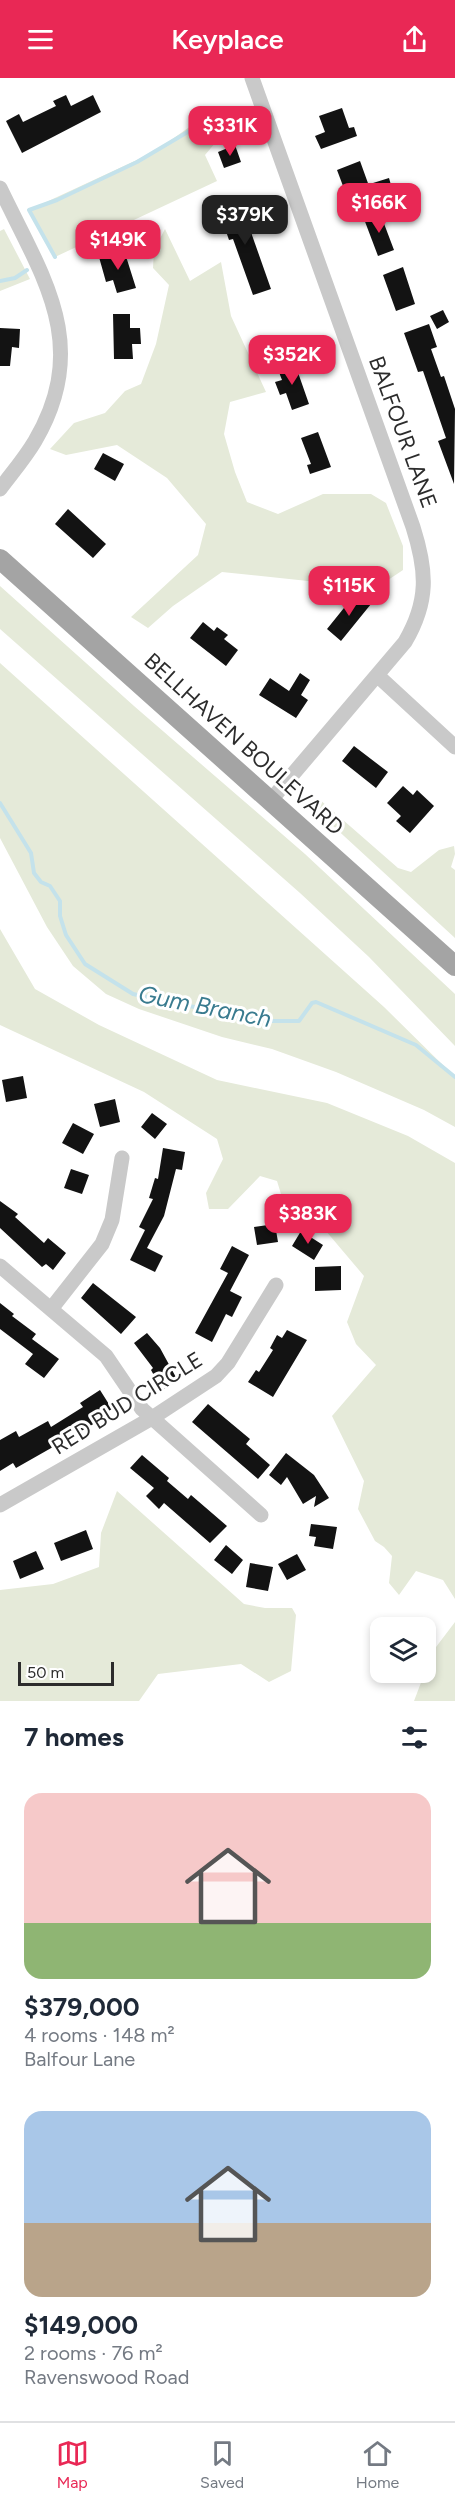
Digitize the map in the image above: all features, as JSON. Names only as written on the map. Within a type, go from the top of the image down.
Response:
[{"type":"main road","name":"BELLHAVEN BOULEVARD","points":[[0,559],[455,966]]},
{"type":"street","name":"BALFOUR LANE","points":[[252,78],[421,553],[424,581],[418,615],[405,642],[271,800]]},
{"type":"street","points":[[0,188],[53,302],[62,344],[60,379],[46,420],[29,451],[0,489]]},
{"type":"street","points":[[378,676],[455,747]]},
{"type":"street","points":[[51,1309],[102,1244],[112,1220],[122,1158]]},
{"type":"street","points":[[0,1266],[106,1356],[142,1409],[261,1515]]},
{"type":"street","name":"RED BUD CIRCLE","points":[[0,1505],[152,1418],[216,1376],[228,1363],[276,1285]]},
{"type":"green space","points":[[234,111],[243,117],[241,128],[216,142],[205,155],[217,181],[55,257],[29,210],[154,152],[212,112]]},
{"type":"green space","points":[[4,229],[30,279],[0,291],[0,231]]},
{"type":"green space","points":[[165,229],[190,281],[221,262],[231,316],[266,392],[230,402],[224,434],[247,502],[278,514],[323,494],[371,494],[386,503],[403,546],[403,570],[385,582],[336,584],[222,572],[173,606],[148,628],[131,617],[198,555],[206,524],[167,478],[117,445],[66,455],[50,449],[74,423],[105,413],[125,391],[141,384],[156,344],[169,285],[153,268],[154,250]]},
{"type":"green space","points":[[0,586],[305,854],[455,994],[455,1046],[369,957],[300,893],[0,629]]},
{"type":"green space","points":[[0,663],[384,1007],[455,1077],[455,1127],[424,1110],[336,1072],[272,1049],[222,1037],[139,1009],[106,994],[73,966],[47,927],[0,838]]},
{"type":"green space","points":[[307,797],[319,799],[398,868],[411,872],[439,850],[454,846],[455,854],[451,867],[455,870],[455,938],[307,802]]},
{"type":"green space","points":[[0,929],[35,989],[99,1025],[217,1080],[327,1103],[408,1136],[455,1163],[455,1599],[443,1580],[416,1571],[399,1595],[389,1583],[392,1556],[375,1541],[358,1509],[364,1481],[332,1416],[376,1365],[356,1344],[347,1322],[364,1276],[320,1224],[281,1194],[277,1181],[260,1176],[228,1209],[209,1209],[206,1193],[223,1159],[217,1139],[144,1092],[0,1025]]},
{"type":"green space","points":[[117,1491],[244,1604],[265,1608],[292,1608],[296,1615],[291,1671],[269,1682],[241,1664],[158,1674],[139,1701],[0,1701],[0,1590],[53,1584],[99,1567],[101,1533]]},
{"type":"green space","points":[[455,1622],[455,1701],[414,1701],[421,1683],[436,1683],[436,1647]]},
{"type":"building","points":[[66,95],[71,106],[93,95],[101,112],[22,153],[6,121],[19,114],[23,122],[56,106],[53,101]]},
{"type":"building","points":[[342,108],[349,128],[354,127],[357,136],[321,149],[315,136],[325,132],[319,116]]},
{"type":"building","points":[[235,145],[241,162],[224,168],[218,152]]},
{"type":"building","points":[[360,161],[369,186],[346,194],[337,170]]},
{"type":"building","points":[[389,178],[393,192],[378,196],[373,183]]},
{"type":"building","points":[[240,201],[271,289],[253,295],[233,239],[229,240],[218,208]]},
{"type":"building","points":[[380,213],[394,250],[378,256],[364,219]]},
{"type":"building","points":[[124,250],[136,288],[117,293],[113,280],[106,282],[99,257]]},
{"type":"building","points":[[403,267],[415,304],[396,311],[383,275]]},
{"type":"building","points":[[443,310],[449,322],[437,329],[430,316]]},
{"type":"building","points":[[113,314],[130,314],[130,328],[140,328],[141,344],[132,344],[133,359],[114,359]]},
{"type":"building","points":[[429,324],[437,347],[431,349],[441,377],[444,376],[455,409],[454,484],[438,441],[446,438],[423,371],[418,372],[404,333]]},
{"type":"building","points":[[0,328],[20,329],[19,348],[12,347],[10,366],[0,366]]},
{"type":"building","points":[[294,361],[309,404],[292,410],[286,393],[280,395],[275,382],[282,380],[277,367]]},
{"type":"building","points":[[318,432],[331,467],[310,474],[307,465],[311,464],[301,438]]},
{"type":"building","points":[[103,453],[124,464],[115,481],[94,469]]},
{"type":"building","points":[[68,509],[106,544],[93,558],[55,524]]},
{"type":"building","points":[[356,593],[371,604],[341,641],[327,629]]},
{"type":"building","points":[[203,622],[214,631],[217,627],[228,635],[224,639],[238,650],[226,666],[190,638]]},
{"type":"building","points":[[300,673],[310,680],[301,695],[308,700],[296,718],[259,695],[270,678],[289,691]]},
{"type":"building","points":[[354,746],[388,772],[376,788],[342,761]]},
{"type":"building","points":[[403,786],[413,795],[417,790],[434,806],[410,833],[396,821],[401,816],[387,803]]},
{"type":"building","points":[[23,1076],[27,1098],[6,1102],[2,1080]]},
{"type":"building","points":[[115,1099],[120,1122],[100,1127],[94,1104]]},
{"type":"building","points":[[152,1113],[167,1124],[155,1139],[141,1127]]},
{"type":"building","points":[[73,1123],[94,1134],[83,1154],[62,1143]]},
{"type":"building","points":[[163,1148],[185,1152],[182,1170],[176,1169],[164,1216],[147,1248],[163,1256],[155,1272],[130,1260],[145,1230],[139,1227],[153,1199],[149,1198],[155,1178],[158,1179]]},
{"type":"building","points":[[71,1169],[89,1175],[82,1194],[64,1188]]},
{"type":"building","points":[[0,1201],[18,1214],[15,1217],[44,1243],[48,1238],[66,1253],[53,1270],[46,1264],[42,1267],[0,1228]]},
{"type":"building","points":[[275,1224],[278,1242],[257,1245],[254,1227]]},
{"type":"building","points":[[301,1231],[323,1245],[314,1260],[292,1246]]},
{"type":"building","points":[[232,1246],[249,1255],[230,1291],[242,1297],[232,1317],[226,1314],[212,1342],[195,1333],[228,1273],[220,1269]]},
{"type":"building","points":[[341,1266],[341,1290],[315,1291],[315,1267]]},
{"type":"building","points":[[93,1283],[136,1317],[121,1334],[81,1298]]},
{"type":"building","points":[[0,1303],[14,1314],[12,1316],[36,1334],[32,1339],[59,1359],[44,1378],[25,1364],[33,1354],[0,1329]]},
{"type":"building","points":[[287,1330],[307,1340],[273,1397],[248,1382],[256,1370],[259,1372],[273,1350],[270,1348],[277,1335],[282,1338]]},
{"type":"building","points":[[147,1333],[160,1348],[178,1381],[162,1390],[151,1370],[153,1368],[134,1343]]},
{"type":"building","points":[[100,1390],[112,1409],[102,1415],[104,1418],[16,1468],[13,1463],[0,1471],[0,1440],[16,1431],[19,1437],[48,1421],[51,1427],[83,1407],[80,1403]]},
{"type":"building","points":[[208,1404],[250,1439],[246,1444],[270,1465],[258,1479],[192,1422]]},
{"type":"building","points":[[286,1453],[314,1475],[329,1498],[314,1507],[316,1496],[303,1504],[287,1477],[281,1485],[269,1475]]},
{"type":"building","points":[[142,1455],[169,1478],[167,1481],[188,1499],[191,1495],[227,1526],[210,1543],[164,1503],[159,1509],[146,1496],[154,1488],[130,1468]]},
{"type":"building","points":[[311,1524],[337,1527],[333,1549],[314,1546],[316,1537],[309,1536]]},
{"type":"building","points":[[86,1530],[93,1549],[61,1561],[54,1543]]},
{"type":"building","points":[[226,1545],[243,1560],[232,1574],[214,1560]]},
{"type":"building","points":[[36,1551],[44,1569],[20,1579],[13,1561]]},
{"type":"building","points":[[297,1554],[306,1570],[287,1580],[278,1564]]},
{"type":"building","points":[[250,1563],[273,1567],[268,1591],[246,1587]]},
{"type":"waterway","points":[[55,257],[29,210],[57,200],[137,162],[213,117],[243,117]]},
{"type":"waterway","points":[[0,281],[15,278],[27,270]]},
{"type":"waterway","name":"Gum Branch","points":[[0,803],[31,853],[34,873],[41,882],[50,886],[60,901],[60,916],[66,935],[85,964],[133,994],[260,1021],[299,1021],[312,1003],[316,1002],[416,1045],[455,1077]]}]
